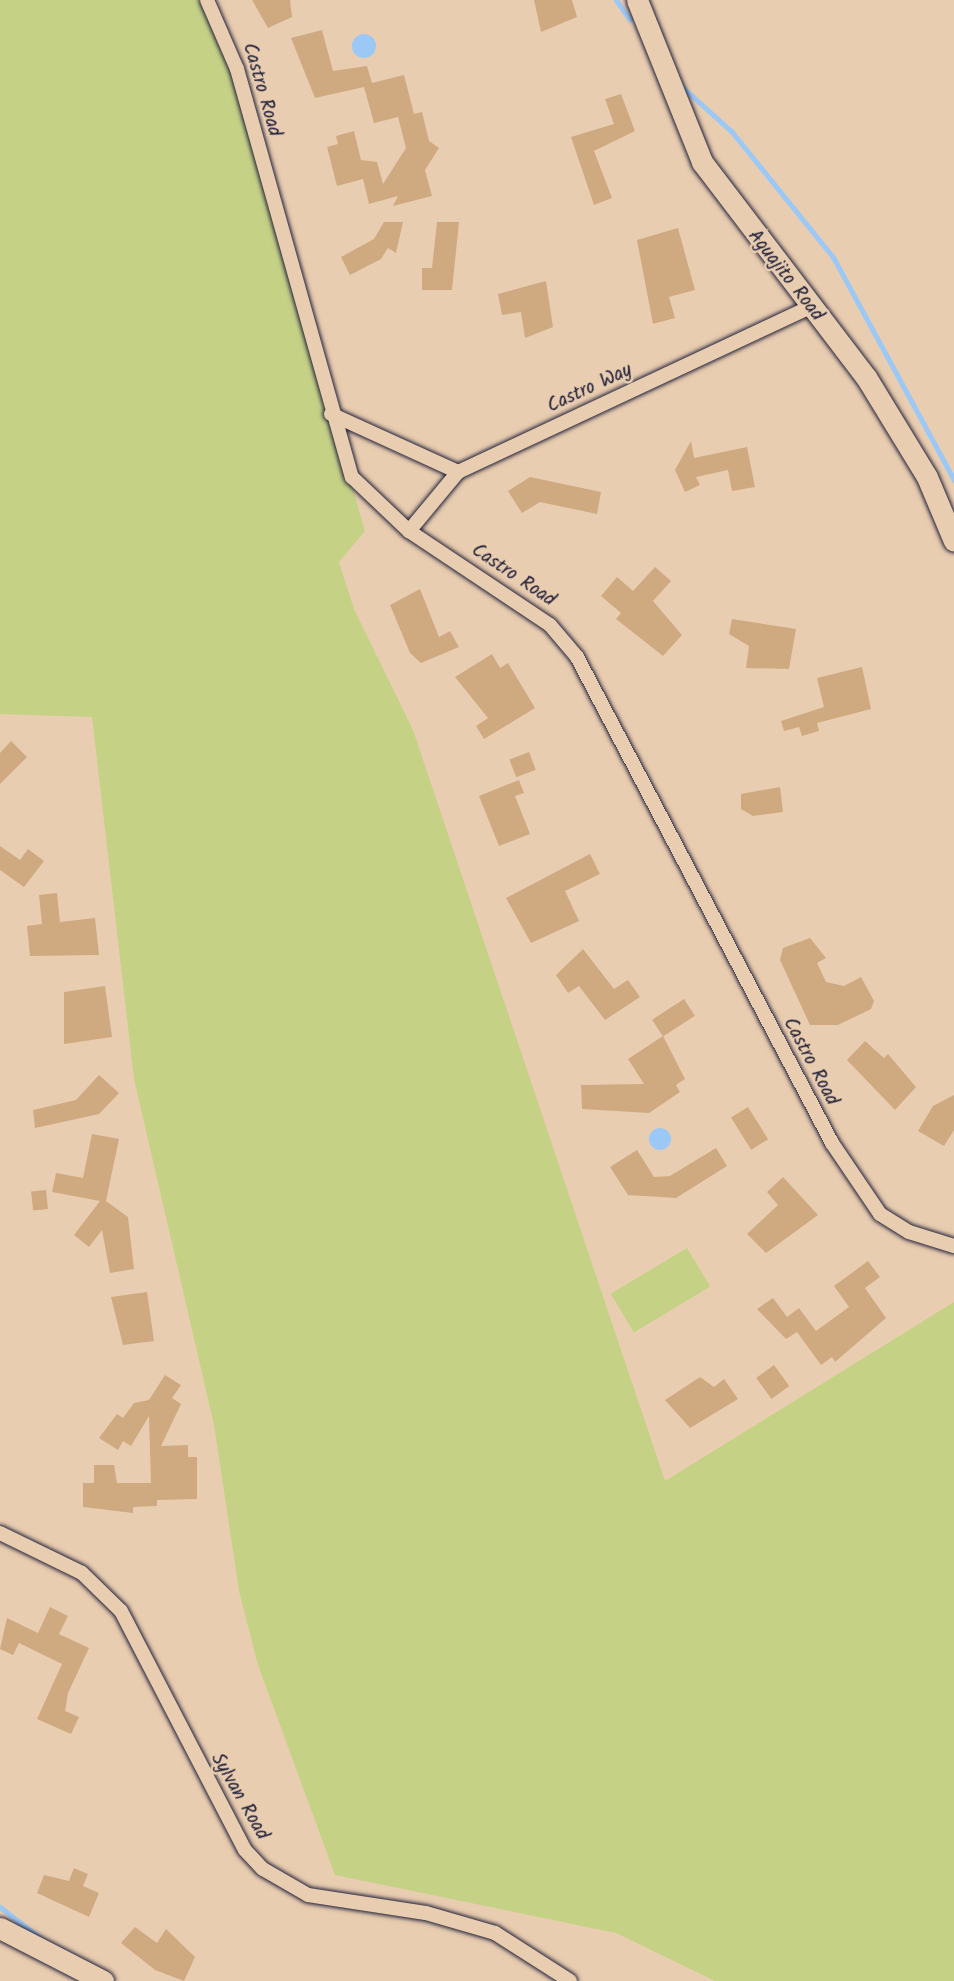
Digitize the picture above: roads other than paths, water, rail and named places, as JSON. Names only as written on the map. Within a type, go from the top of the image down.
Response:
[{"type":"street","name":"Castro Road","points":[[207,0],[237,69],[331,414],[352,477],[409,531],[550,625],[577,657],[832,1143],[880,1214],[954,1246]]},
{"type":"street","name":"Aguajito Road","points":[[637,0],[702,162],[808,307],[866,377],[927,477],[954,541]]},
{"type":"street","name":"Castro Way","points":[[409,531],[458,472],[808,307]]},
{"type":"street","points":[[331,414],[458,472]]},
{"type":"street","name":"Sylvan Road","points":[[0,1534],[82,1573],[121,1611],[245,1850],[263,1869],[308,1895],[426,1913],[495,1933],[570,1981]]},
{"type":"street","points":[[0,1928],[103,1981]]},
{"type":"water","points":[[364,34],[375,41],[376,46],[369,57],[364,58],[353,51],[352,46],[359,35]]},
{"type":"water","points":[[660,1128],[668,1131],[671,1139],[668,1147],[660,1150],[652,1147],[649,1139],[652,1131]]},
{"type":"waterway","points":[[616,0],[630,20]]},
{"type":"waterway","points":[[680,85],[732,132],[833,257],[954,480]]},
{"type":"waterway","points":[[0,1907],[39,1937]]}]
